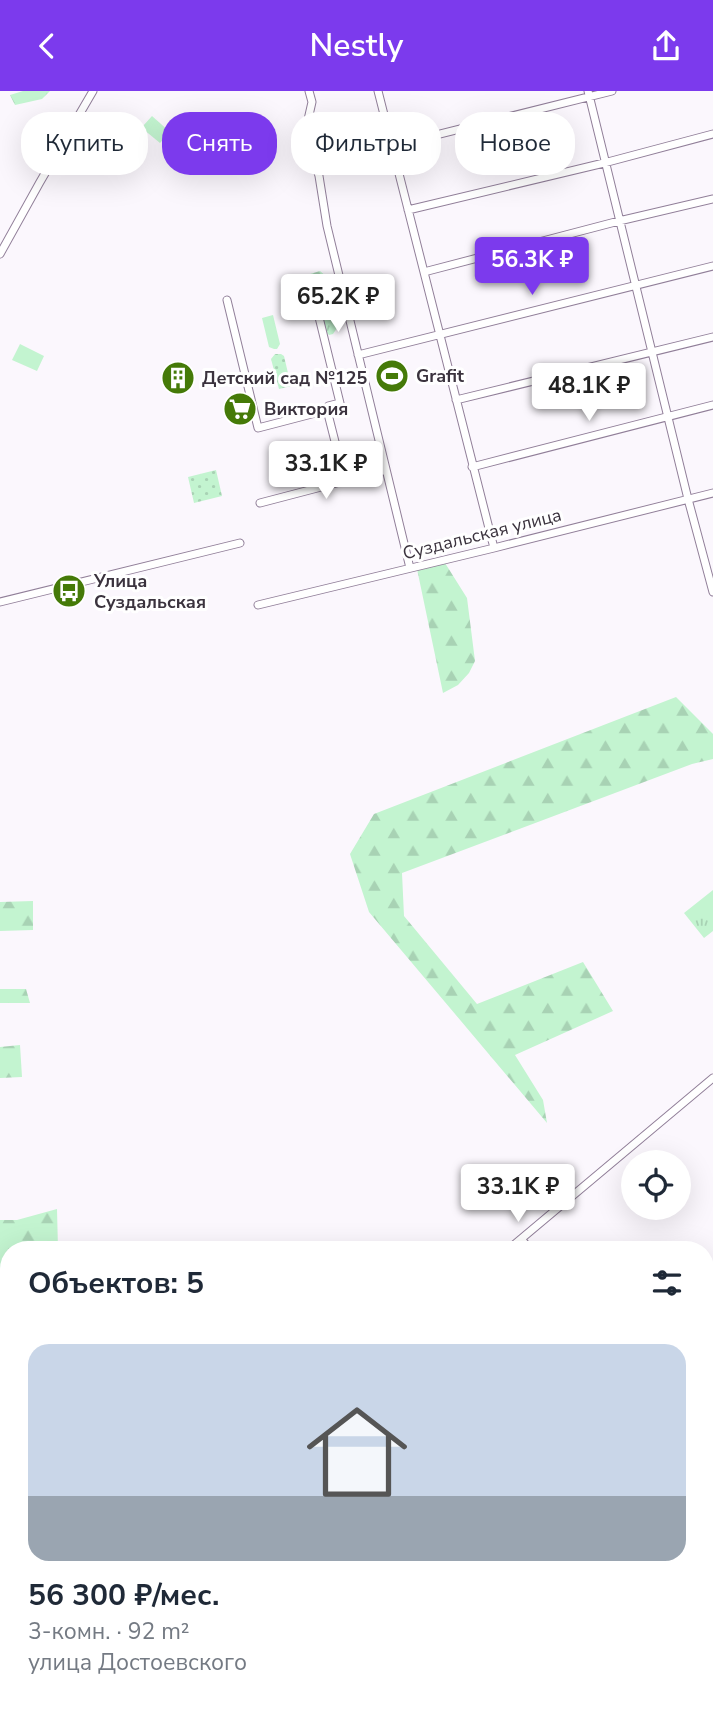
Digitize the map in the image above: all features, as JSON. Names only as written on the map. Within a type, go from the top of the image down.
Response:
[{"type":"street","points":[[0,254],[93,91]]},
{"type":"street","points":[[309,91],[312,102],[307,124],[310,147],[319,176],[340,283],[410,568]]},
{"type":"street","points":[[379,91],[384,112]]},
{"type":"street","points":[[441,133],[588,94],[612,91]]},
{"type":"street","points":[[588,94],[713,592]]},
{"type":"street","points":[[408,210],[713,134]]},
{"type":"street","points":[[399,175],[494,548]]},
{"type":"street","points":[[424,272],[713,199]]},
{"type":"street","points":[[358,355],[713,266]]},
{"type":"street","points":[[227,300],[258,428],[327,410],[328,406],[340,403],[316,306],[340,283]]},
{"type":"street","points":[[456,400],[713,337]]},
{"type":"street","points":[[472,467],[713,405]]},
{"type":"street","points":[[327,410],[345,481]]},
{"type":"street","points":[[260,503],[386,470]]},
{"type":"street","name":"Суздальская улица","points":[[258,605],[713,493]]},
{"type":"street","points":[[0,602],[240,543]]},
{"type":"street","points":[[519,1241],[713,1078]]},
{"type":"green space","points":[[23,91],[50,91],[42,99],[15,105],[10,95]]},
{"type":"green space","points":[[152,116],[162,125],[160,143],[148,133],[148,120]]},
{"type":"green space","points":[[320,271],[327,277],[331,287],[319,298],[311,297],[306,278]]},
{"type":"green space","points":[[335,292],[342,300],[344,310],[341,322],[333,334],[329,335],[320,309]]},
{"type":"green space","points":[[273,315],[280,344],[277,349],[269,347],[262,318]]},
{"type":"green space","points":[[20,344],[44,356],[37,371],[12,360]]},
{"type":"green space","points":[[275,354],[284,356],[291,386],[279,389],[271,359]]},
{"type":"green space","points":[[216,470],[222,496],[194,503],[188,477]]},
{"type":"green space","points":[[445,563],[467,598],[475,661],[458,685],[443,693],[417,569]]},
{"type":"green space","points":[[676,697],[713,734],[713,759],[692,764],[402,873],[404,916],[477,1004],[583,962],[613,1011],[515,1055],[543,1100],[547,1123],[369,912],[350,854],[374,814]]},
{"type":"green space","points":[[713,890],[713,931],[704,938],[684,913]]},
{"type":"green space","points":[[33,901],[33,930],[0,931],[0,902]]},
{"type":"green space","points":[[0,989],[26,989],[30,1003],[0,1003]]},
{"type":"green space","points":[[20,1045],[22,1077],[0,1078],[0,1047]]},
{"type":"green space","points":[[57,1209],[58,1241],[0,1241],[0,1220],[17,1220]]},
{"type":"place","name":"Grafit","points":[[392,376]]},
{"type":"place","name":"Детский сад №125","points":[[178,378]]},
{"type":"place","name":"Виктория","points":[[240,409]]},
{"type":"place","name":"Улица Суздальская","points":[[69,591]]}]
